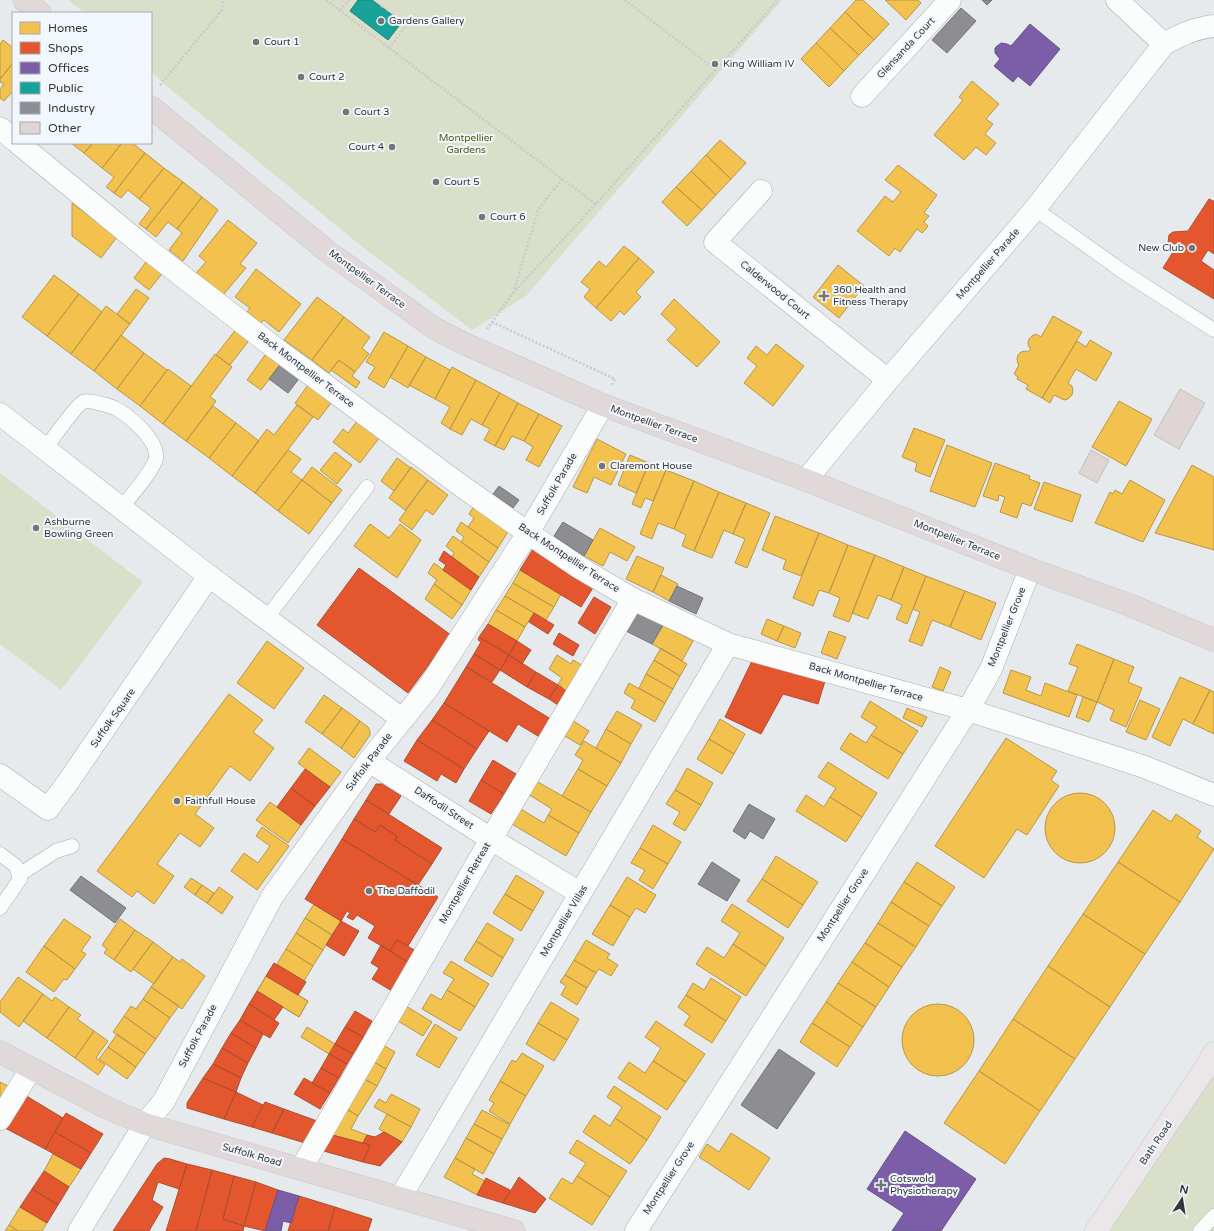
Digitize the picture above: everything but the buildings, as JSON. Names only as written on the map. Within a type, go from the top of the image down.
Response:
[{"type":"highway","points":[[24,0],[39,12]]},
{"type":"highway","name":"Montpellier Terrace","points":[[154,99],[328,251],[434,328],[603,405],[806,480],[1030,569],[1127,604],[1214,640]]},
{"type":"highway","name":"Suffolk Road","points":[[0,1052],[108,1108],[145,1124],[514,1231]]},
{"type":"main road","name":"Bath Road","points":[[1096,1231],[1214,1053]]},
{"type":"street","name":"Glensanda Court","points":[[862,96],[950,0]]},
{"type":"street","points":[[1117,0],[1164,44],[1181,34],[1214,26]]},
{"type":"street","name":"Montpellier Parade","points":[[806,480],[888,380],[1035,209],[1164,44]]},
{"type":"street","points":[[0,128],[12,138]]},
{"type":"street","name":"Back Montpellier Terrace","points":[[19,144],[146,248],[275,348],[456,482],[528,533],[580,568],[633,599],[728,644],[968,710],[1142,766],[1214,795]]},
{"type":"street","name":"Calderwood Court","points":[[761,191],[715,242],[888,380]]},
{"type":"street","name":"Suffolk Parade","points":[[78,1231],[145,1124],[164,1101],[272,897],[370,761],[428,688],[528,533],[603,405]]},
{"type":"street","points":[[0,414],[209,576],[402,719]]},
{"type":"street","name":"Montpellier Grove","points":[[637,1229],[968,710],[991,669],[1030,569]]},
{"type":"street","name":"Suffolk Square","points":[[0,775],[48,809],[82,763],[209,576]]},
{"type":"street","name":"Montpellier Retreat","points":[[301,1169],[491,839],[633,599]]},
{"type":"street","name":"Montpellier Villas","points":[[400,1198],[728,644]]},
{"type":"street","name":"Daffodil Street","points":[[370,761],[491,839],[580,893]]},
{"type":"street","points":[[0,1119],[31,1069]]},
{"type":"lane","points":[[1035,209],[1125,273],[1214,330]]},
{"type":"lane","points":[[45,450],[73,412],[85,401],[92,401],[115,408],[129,417],[151,441],[156,452],[156,460],[151,469],[121,508]]},
{"type":"lane","points":[[266,619],[367,487]]},
{"type":"lane","points":[[19,875],[56,851],[72,846]]},
{"type":"lane","points":[[0,854],[16,866],[20,879],[0,908]]},
{"type":"lane","points":[[1200,1231],[1214,1216]]},
{"type":"path","points":[[154,99],[222,10],[223,0]]},
{"type":"path","points":[[326,0],[596,204]]},
{"type":"path","points":[[340,10],[349,0]]},
{"type":"path","points":[[625,0],[716,70]]},
{"type":"path","points":[[603,405],[615,379],[492,322],[514,292],[596,204],[778,0]]},
{"type":"path","points":[[381,7],[384,4]]},
{"type":"path","points":[[392,15],[395,12]]},
{"type":"path","points":[[398,20],[400,16]]},
{"type":"path","points":[[389,48],[409,22]]},
{"type":"path","points":[[514,292],[538,210],[562,178]]},
{"type":"green space","name":"Montpellier Gardens","points":[[69,0],[782,0],[526,296],[472,330],[360,245],[152,73],[152,12],[83,12]]},
{"type":"green space","name":"Ashburne Bowling Green","points":[[0,473],[143,582],[61,690],[0,644]]},
{"type":"green space","points":[[1214,1053],[1214,1231],[1096,1231]]},
{"type":"place","name":"Gardens Gallery","points":[[381,21]]},
{"type":"place","name":"Court 1","points":[[256,42]]},
{"type":"place","name":"King William IV","points":[[715,64]]},
{"type":"place","name":"Court 2","points":[[301,77]]},
{"type":"place","name":"Court 3","points":[[346,112]]},
{"type":"place","name":"Court 4","points":[[392,147]]},
{"type":"place","name":"Court 5","points":[[436,182]]},
{"type":"place","name":"Court 6","points":[[482,217]]},
{"type":"place","name":"New Club","points":[[1192,248]]},
{"type":"place","name":"360 Health and Fitness Therapy","points":[[824,296]]},
{"type":"place","name":"Claremont House","points":[[602,466]]},
{"type":"place","name":"Ashburne Bowling Green","points":[[36,528]]},
{"type":"place","name":"Faithfull House","points":[[177,801]]},
{"type":"place","name":"The Daffodil","points":[[369,891]]},
{"type":"place","name":"Cotswold Physiotherapy","points":[[881,1185]]}]
